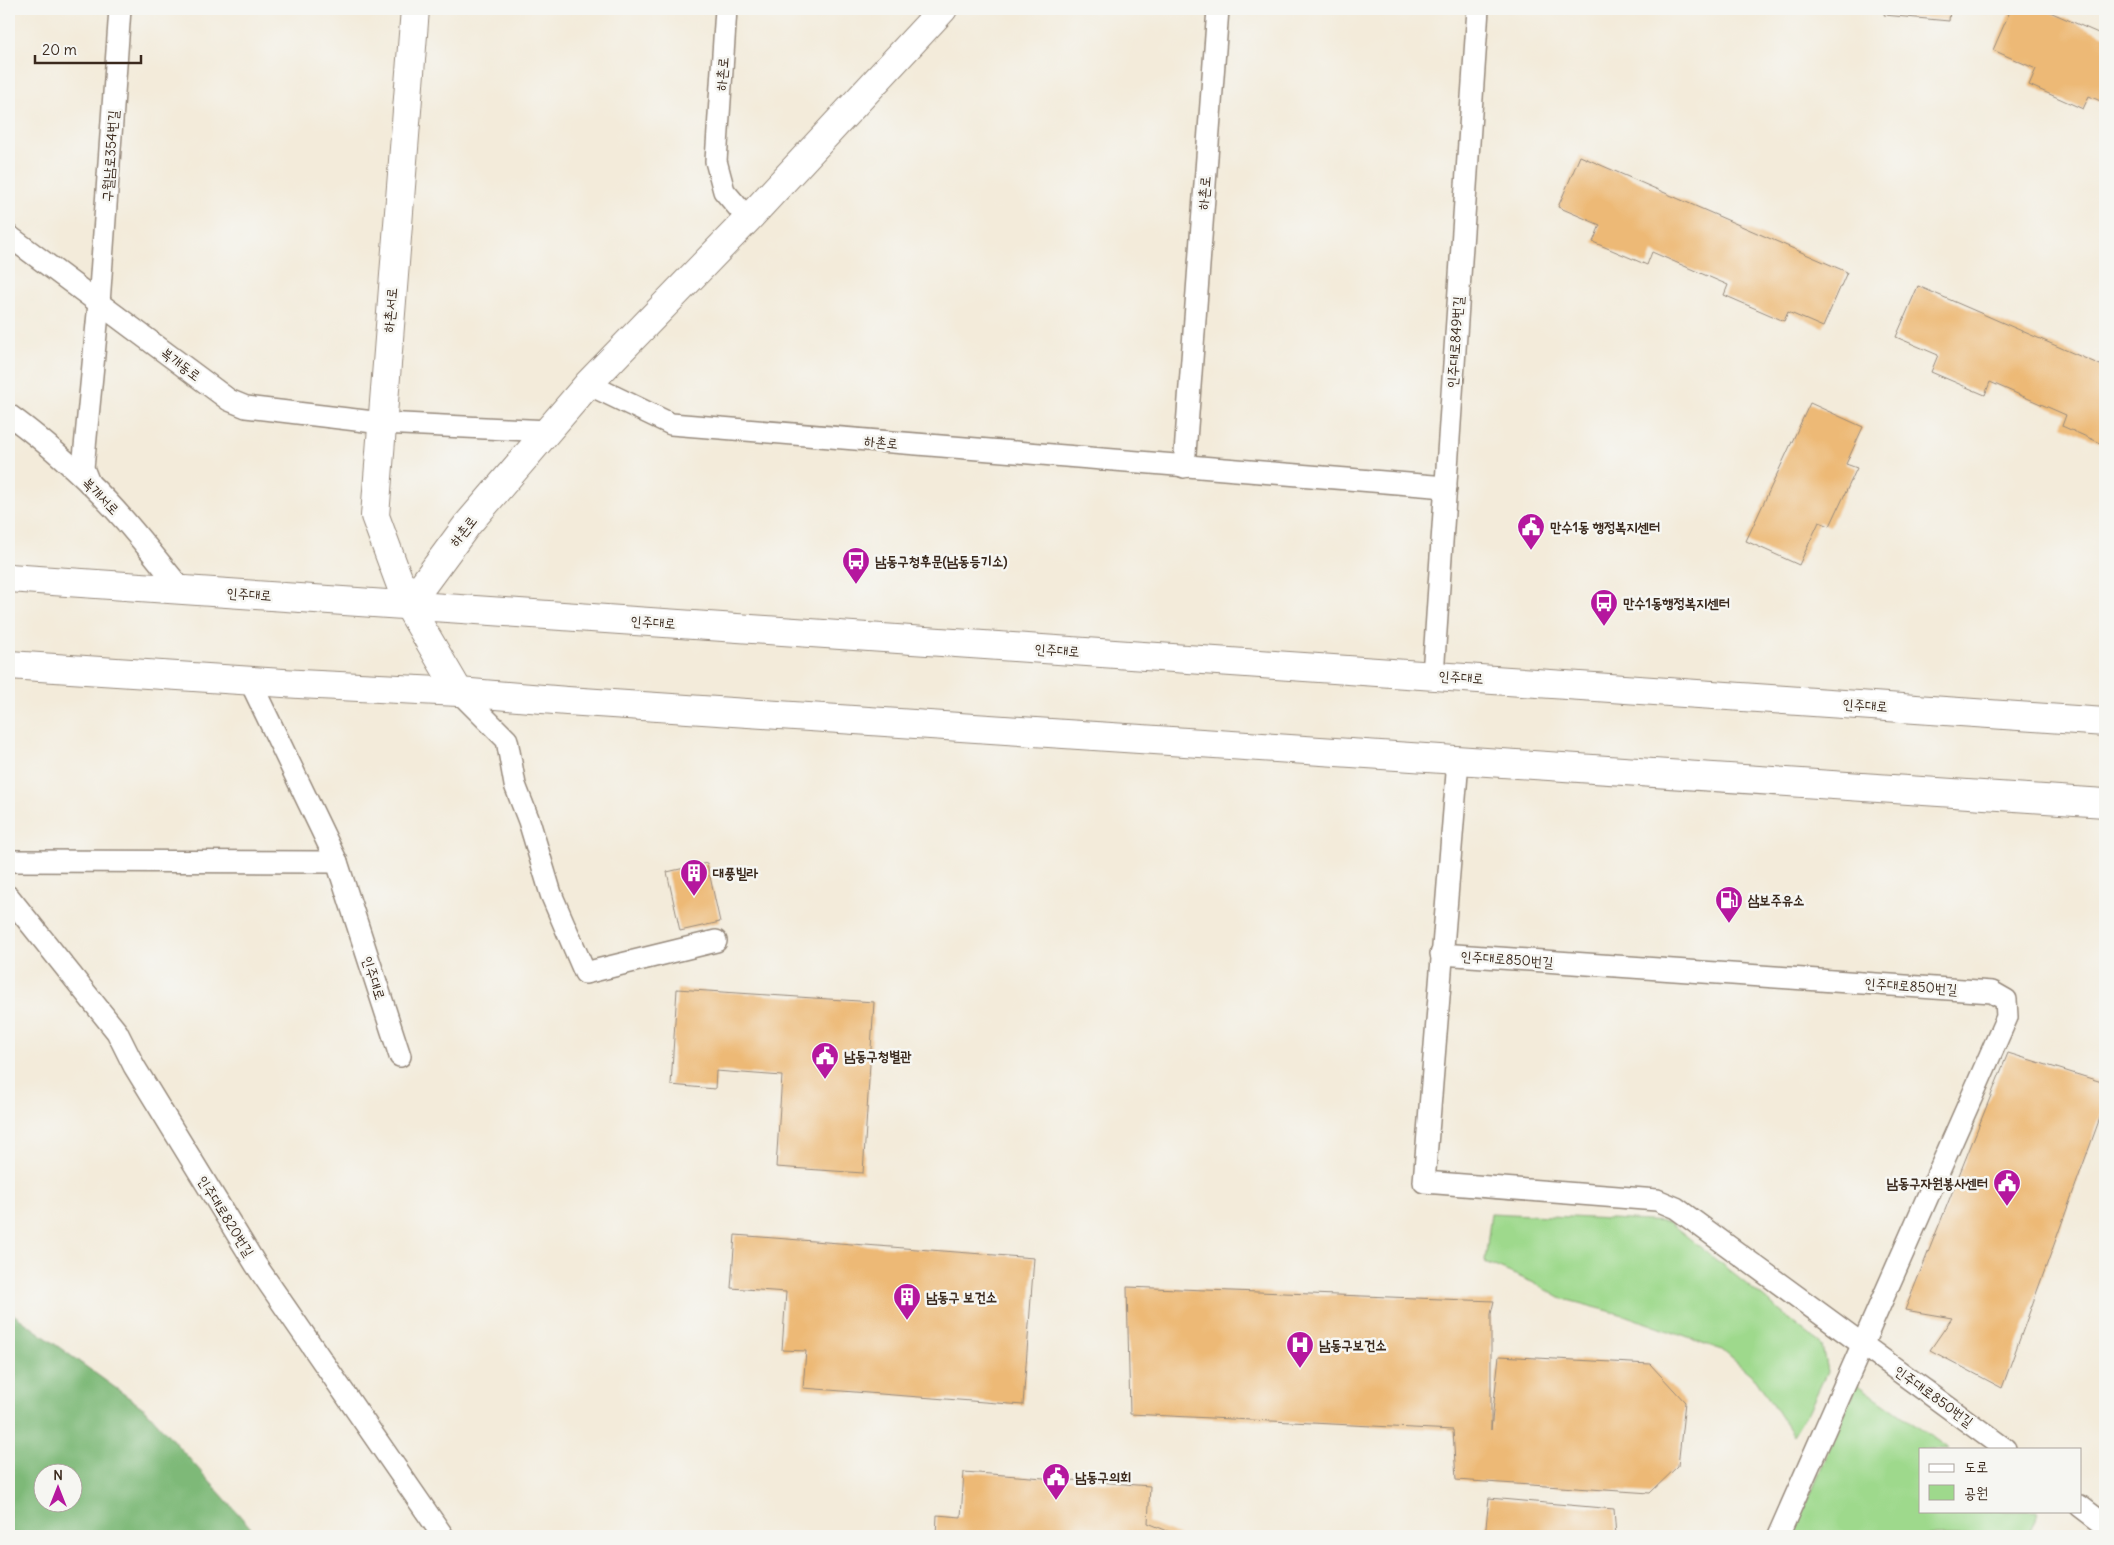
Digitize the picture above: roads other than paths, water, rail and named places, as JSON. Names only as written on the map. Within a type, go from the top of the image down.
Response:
[{"type":"main road","name":"하촌서로","points":[[408,605],[375,516],[415,9]]},
{"type":"main road","name":"하촌로","points":[[408,605],[467,525],[588,384],[748,219],[943,9]]},
{"type":"main road","name":"인주대로","points":[[9,578],[2105,722]]},
{"type":"main road","points":[[408,605],[459,692]]},
{"type":"main road","points":[[9,665],[250,681],[459,692],[1458,761],[2105,803]]},
{"type":"lane","name":"구월남로354번길","points":[[89,482],[83,468],[100,304],[120,9]]},
{"type":"lane","name":"하촌로","points":[[726,9],[716,161],[724,191],[748,219]]},
{"type":"lane","name":"하촌로","points":[[1184,467],[1218,9]]},
{"type":"lane","name":"인주대로849번길","points":[[1433,675],[1478,9]]},
{"type":"lane","name":"복개동로","points":[[9,236],[229,400],[246,407],[382,423],[549,431]]},
{"type":"lane","name":"하촌로","points":[[588,384],[671,424],[1446,487]]},
{"type":"lane","name":"복개서로","points":[[9,415],[89,482],[182,590]]},
{"type":"lane","name":"인주대로","points":[[250,681],[337,862],[400,1056]]},
{"type":"lane","points":[[459,692],[506,740],[515,785],[529,821],[550,894],[585,973],[716,941]]},
{"type":"lane","name":"인주대로850번길","points":[[1458,761],[1424,1182],[1658,1200],[1676,1208],[2004,1448]]},
{"type":"lane","points":[[9,861],[337,862]]},
{"type":"lane","name":"인주대로820번길","points":[[9,898],[117,1032],[134,1066],[256,1265],[444,1536]]},
{"type":"lane","name":"인주대로850번길","points":[[1441,954],[1992,992],[2006,1000],[2007,1017],[1863,1344]]},
{"type":"lane","points":[[1778,1536],[1863,1344]]},
{"type":"lane","points":[[2082,1508],[2105,1525]]},
{"type":"place","name":"만수1동 행정복지센터","points":[[1531,551]]},
{"type":"place","name":"남동구청후문(남동등기소)","points":[[856,585]]},
{"type":"place","name":"만수1동행정복지센터","points":[[1604,627]]},
{"type":"place","name":"대풍빌라","points":[[694,897]]},
{"type":"place","name":"삼보주유소","points":[[1729,924]]},
{"type":"place","name":"남동구청별관","points":[[825,1080]]},
{"type":"place","name":"남동구자원봉사센터","points":[[2007,1207]]},
{"type":"place","name":"남동구 보건소","points":[[907,1321]]},
{"type":"place","name":"남동구보건소","points":[[1300,1369]]},
{"type":"place","name":"남동구의회","points":[[1056,1501]]}]
